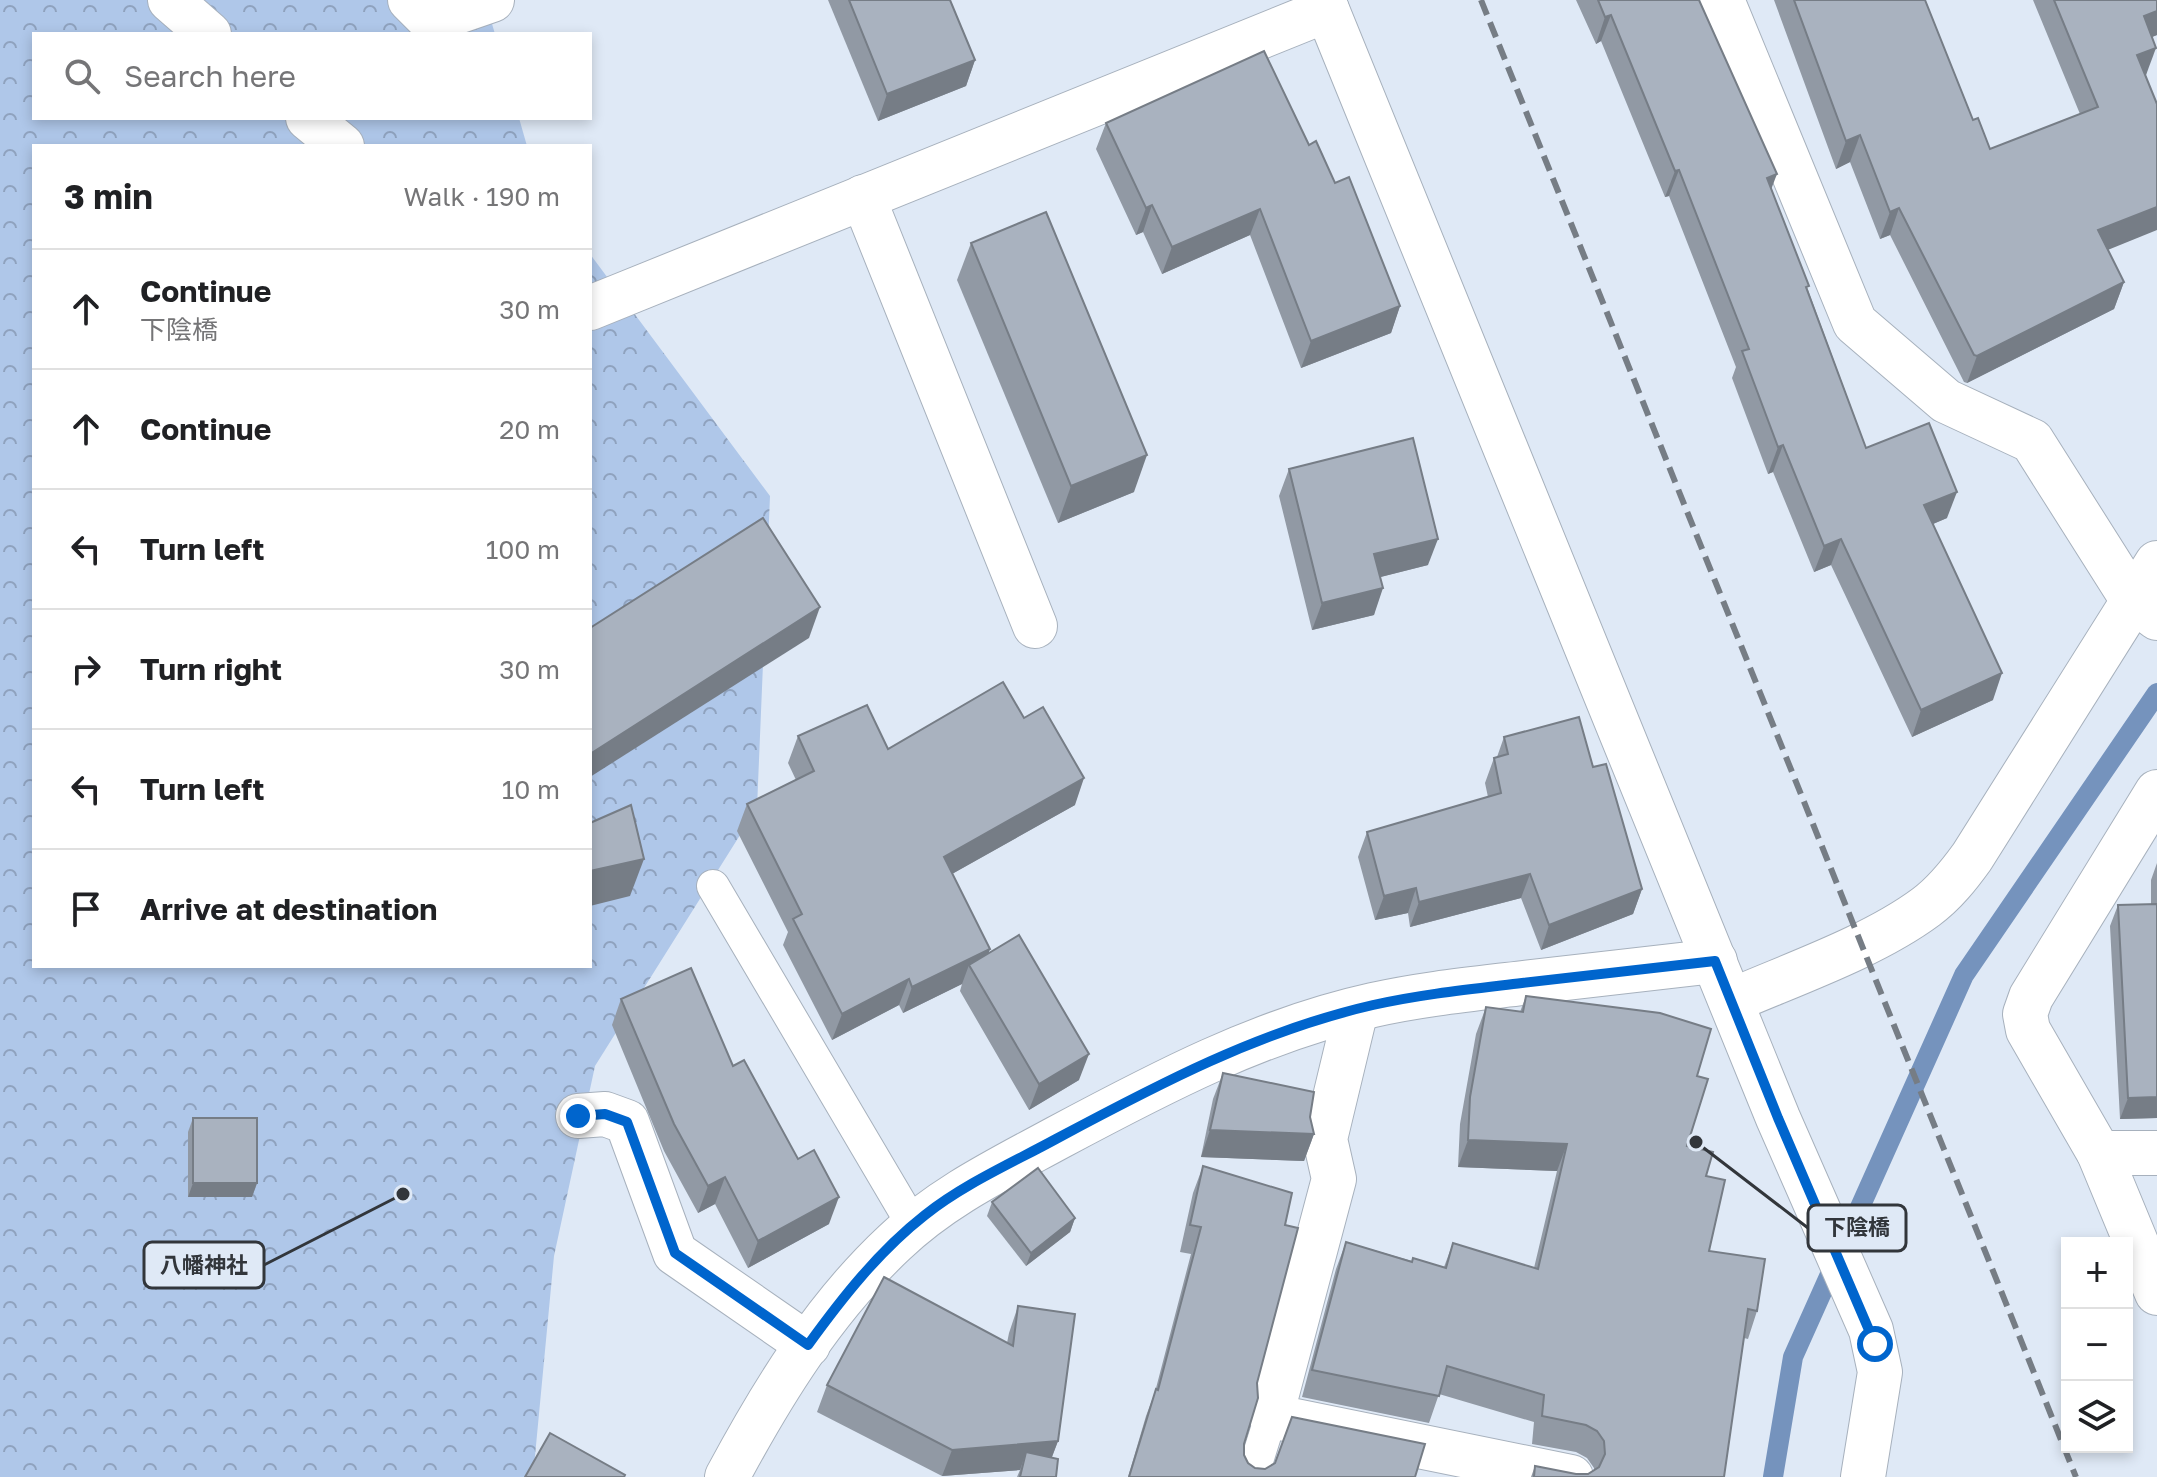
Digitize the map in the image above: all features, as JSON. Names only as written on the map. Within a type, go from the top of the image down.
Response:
[{"type":"street","points":[[170,0],[207,32]]},
{"type":"street","points":[[410,0],[431,21],[492,0]]},
{"type":"street","points":[[1722,0],[1855,323],[1946,401],[2032,441],[2147,611]]},
{"type":"street","points":[[592,307],[1325,5],[1778,1118],[1875,1344],[1880,1372],[1863,1477]]},
{"type":"street","points":[[310,120],[340,144]]},
{"type":"street","points":[[863,197],[1035,626]]},
{"type":"street","points":[[1731,1001],[1894,928],[1926,907],[1952,884],[2147,611],[2157,563]]},
{"type":"street","points":[[2157,792],[2139,852],[2031,997],[2025,1014],[2028,1030],[2099,1153],[2157,1293]]},
{"type":"street","points":[[727,1477],[767,1405],[808,1345],[866,1271],[913,1225],[948,1199],[1000,1169],[1172,1078],[1278,1033],[1356,1010],[1423,996],[1715,961]]},
{"type":"street","points":[[1356,1010],[1325,1139],[1334,1179],[1271,1416],[1571,1477]]},
{"type":"street","points":[[578,1116],[605,1114],[627,1122],[675,1253],[808,1345]]},
{"type":"street","points":[[2099,1153],[2157,1153]]},
{"type":"lane","points":[[713,886],[913,1225]]},
{"type":"lane","points":[[1252,1477],[1271,1416]]},
{"type":"green space","points":[[0,0],[485,0],[494,32],[32,32],[32,120],[520,120],[526,144],[32,144],[32,968],[592,968],[592,257],[770,496],[757,808],[595,1066],[554,1256],[533,1477],[0,1477]]},
{"type":"building","points":[[849,0],[950,0],[975,60],[887,94]]},
{"type":"building","points":[[1598,0],[1699,0],[1777,174],[1767,178],[1866,448],[1929,423],[1957,492],[1924,505],[2002,673],[1921,710],[1841,539],[1824,546],[1783,445],[1778,447],[1742,351],[1749,349],[1679,170],[1675,171],[1611,15],[1605,17]]},
{"type":"building","points":[[1794,0],[1925,0],[1973,120],[1978,118],[1990,149],[2098,107],[2054,0],[2157,0],[2157,11],[2144,16],[2156,48],[2137,55],[2157,104],[2157,207],[2098,230],[2124,282],[1974,355],[1899,208],[1890,212],[1860,135],[1846,141]]},
{"type":"building","points":[[1264,51],[1309,145],[1316,141],[1335,183],[1349,177],[1400,306],[1311,341],[1260,209],[1172,247],[1152,205],[1146,208],[1106,123]]},
{"type":"building","points":[[1046,212],[1147,455],[1071,486],[971,243]]},
{"type":"building","points":[[1413,438],[1438,539],[1374,554],[1383,588],[1322,603],[1289,469]]},
{"type":"building","points":[[763,518],[820,607],[592,753],[592,627]]},
{"type":"building","points":[[1003,682],[1024,718],[1043,707],[1084,778],[944,857],[990,949],[912,987],[909,979],[842,1014],[793,919],[802,914],[747,804],[814,771],[798,736],[867,705],[888,749]]},
{"type":"building","points":[[1579,717],[1593,767],[1606,764],[1642,889],[1549,925],[1530,874],[1419,902],[1416,888],[1384,896],[1367,832],[1501,793],[1494,758],[1508,754],[1504,737]]},
{"type":"building","points":[[631,805],[644,859],[592,871],[592,822]]},
{"type":"building","points":[[2157,904],[2157,1097],[2128,1098],[2118,905]]},
{"type":"building","points":[[1019,935],[1089,1054],[1039,1084],[969,965]]},
{"type":"building","points":[[691,968],[733,1066],[744,1060],[798,1159],[814,1150],[839,1197],[758,1241],[725,1177],[708,1186],[674,1124],[621,999]]},
{"type":"building","points":[[1526,996],[1660,1013],[1711,1029],[1697,1076],[1708,1079],[1687,1146],[1713,1152],[1706,1176],[1725,1180],[1709,1251],[1765,1259],[1757,1311],[1748,1309],[1724,1477],[1534,1477],[1535,1466],[1588,1474],[1599,1467],[1605,1454],[1604,1441],[1597,1431],[1586,1425],[1542,1416],[1544,1395],[1447,1366],[1439,1396],[1312,1370],[1346,1242],[1412,1262],[1413,1258],[1446,1268],[1453,1243],[1538,1269],[1567,1144],[1468,1140],[1470,1097],[1486,1007],[1523,1012]]},
{"type":"building","points":[[1223,1073],[1314,1092],[1310,1117],[1314,1134],[1210,1130]]},
{"type":"building","points":[[193,1118],[257,1118],[257,1183],[193,1183]]},
{"type":"building","points":[[1203,1166],[1292,1193],[1285,1225],[1298,1228],[1257,1383],[1258,1398],[1244,1444],[1248,1463],[1265,1469],[1275,1463],[1292,1417],[1425,1444],[1415,1477],[1129,1477],[1158,1390],[1201,1227],[1190,1225]]},
{"type":"building","points":[[1038,1168],[1075,1218],[1031,1253],[992,1202]]},
{"type":"building","points":[[884,1277],[1013,1346],[1018,1306],[1075,1314],[1058,1441],[952,1450],[827,1385]]},
{"type":"building","points":[[550,1433],[625,1475],[624,1477],[525,1477]]},
{"type":"building","points":[[1026,1452],[1058,1459],[1056,1477],[1020,1477]]},
{"type":"waterway","points":[[1773,1477],[1793,1357],[1964,975],[2157,693]]},
{"type":"railway","points":[[1481,0],[2076,1477]]},
{"type":"place","name":"下陰橋","points":[[1696,1142]]},
{"type":"place","name":"八幡神社","points":[[403,1194]]},
{"type":"route","points":[[578,1116],[605,1114],[627,1122],[675,1253],[808,1345],[866,1271],[926,1214],[1000,1169],[1118,1106],[1225,1055],[1278,1033],[1371,1005],[1715,961],[1875,1344]]}]
